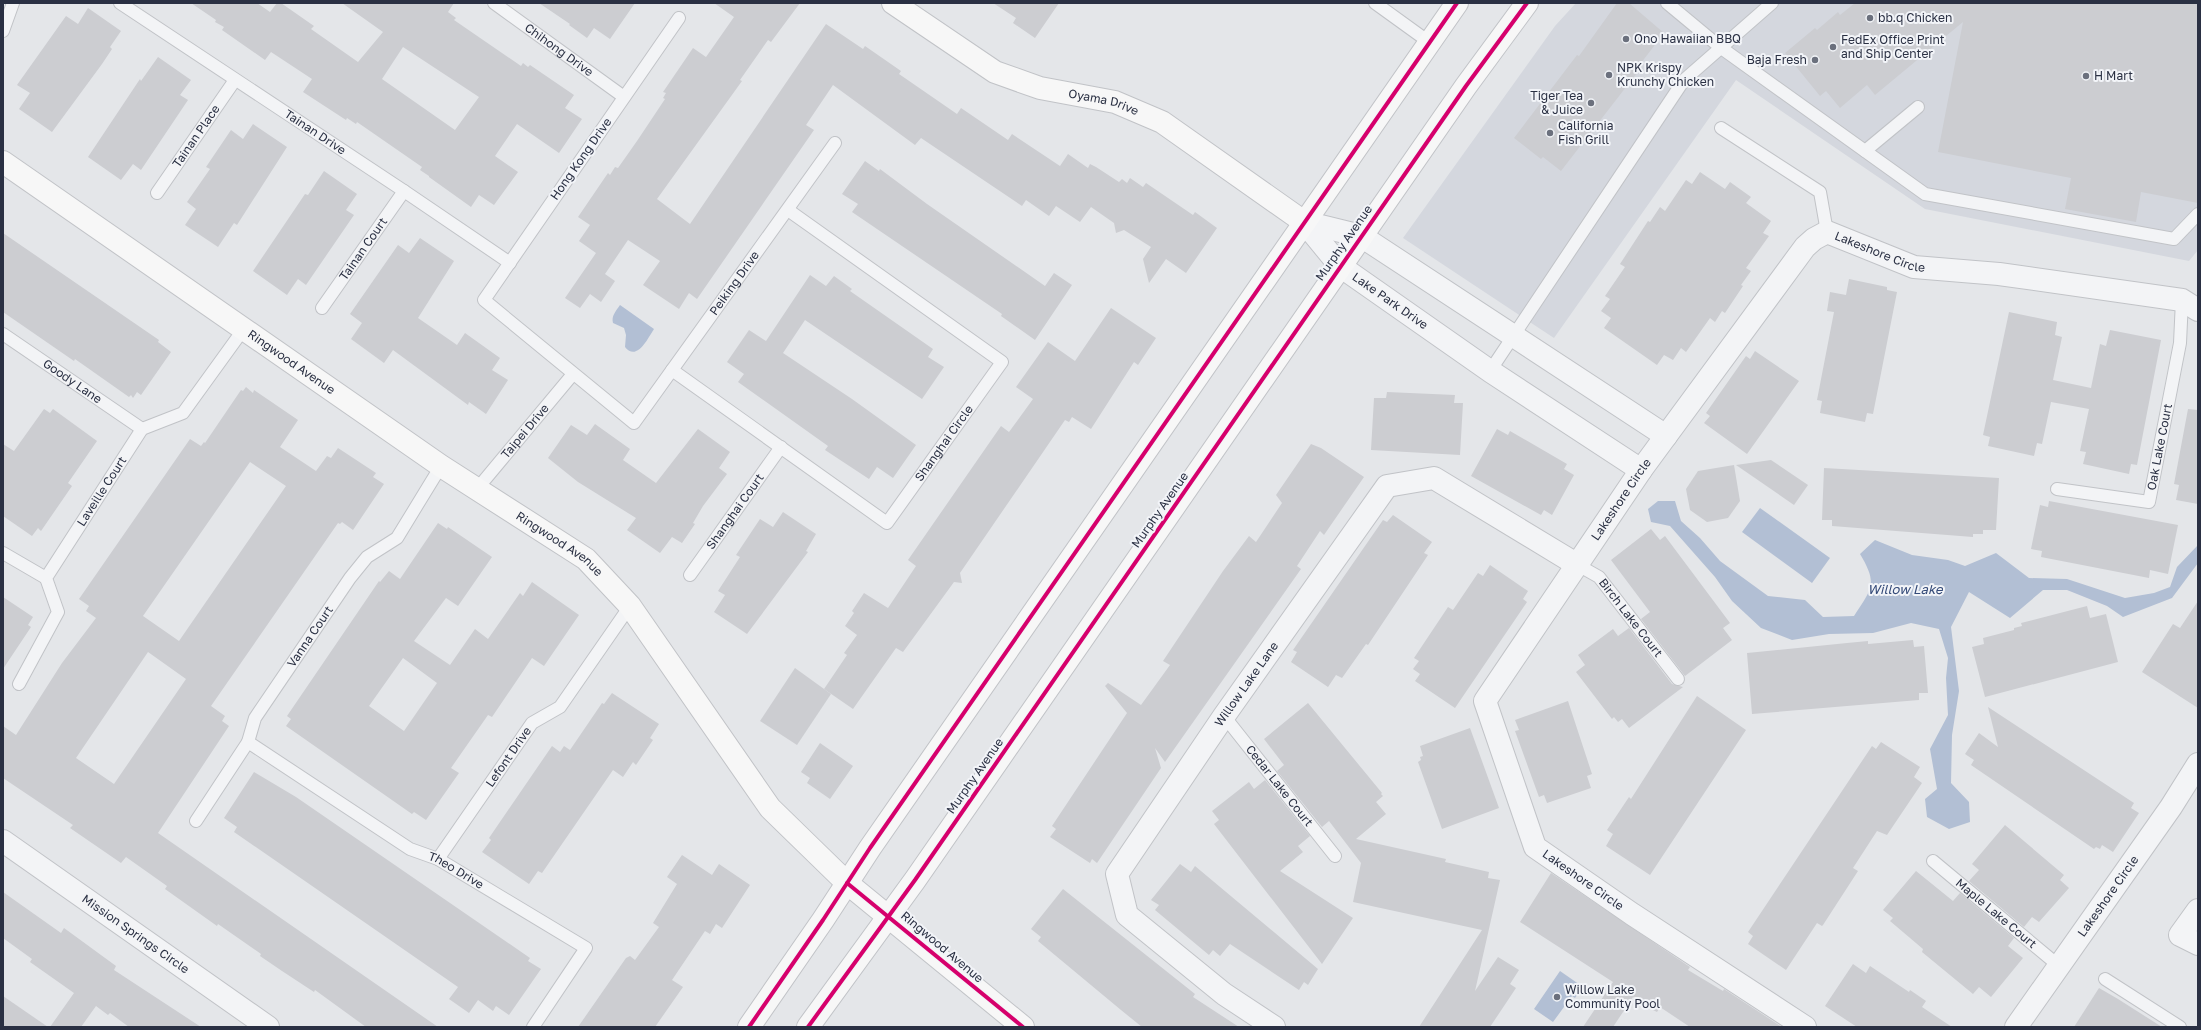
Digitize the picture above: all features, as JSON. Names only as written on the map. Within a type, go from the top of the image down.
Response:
[{"type":"main road","name":"Oyama Drive","points":[[893,3],[995,72],[1040,88],[1114,102],[1162,122],[1304,222]]},
{"type":"main road","points":[[749,1027],[870,848],[1457,3]]},
{"type":"main road","name":"Murphy Avenue","points":[[808,1027],[888,916],[1466,86],[1527,3]]},
{"type":"main road","name":"Ringwood Avenue","points":[[3,162],[441,466],[586,559],[630,606],[770,808],[847,883],[1023,1027]]},
{"type":"street","points":[[1304,222],[1362,236],[1666,436]]},
{"type":"street","name":"Lake Park Drive","points":[[1304,222],[1340,266],[1490,371],[1641,470]]},
{"type":"street","name":"Lakeshore Circle","points":[[1804,1027],[1535,847],[1485,701],[1576,564],[1641,470],[1805,247],[1814,239],[1826,232],[1914,267],[1999,274],[2190,305]]},
{"type":"street","name":"Willow Lake Lane","points":[[1274,1027],[1224,994],[1127,915],[1117,874],[1224,716],[1387,486],[1434,478],[1576,564]]},
{"type":"street","name":"Lakeshore Circle","points":[[2016,1027],[2171,807],[2198,764]]},
{"type":"street","name":"Mission Springs Circle","points":[[3,841],[268,1027]]},
{"type":"street","points":[[2198,910],[2180,935],[2198,944]]},
{"type":"lane","points":[[3,31],[12,3]]},
{"type":"lane","name":"Tainan Drive","points":[[120,3],[510,263]]},
{"type":"lane","name":"Chihong Drive","points":[[494,3],[624,97]]},
{"type":"lane","points":[[1375,3],[1429,42]]},
{"type":"lane","points":[[1667,3],[1720,47],[1924,194],[2174,239],[2198,214]]},
{"type":"lane","points":[[1490,371],[1684,80],[1772,3]]},
{"type":"lane","name":"Hong Kong Drive","points":[[573,374],[484,300],[679,18]]},
{"type":"lane","name":"Tainan Place","points":[[157,193],[235,80]]},
{"type":"lane","points":[[1865,151],[1918,107]]},
{"type":"lane","points":[[1721,128],[1820,192],[1826,232]]},
{"type":"lane","name":"Peiking Drive","points":[[573,374],[634,423],[835,143]]},
{"type":"lane","name":"Tainan Court","points":[[322,308],[404,191]]},
{"type":"lane","name":"Shanghai Circle","points":[[672,370],[887,523],[1002,362],[788,210]]},
{"type":"lane","name":"Oak Lake Court","points":[[2058,489],[2149,502],[2180,343],[2190,305]]},
{"type":"lane","points":[[142,429],[184,413],[243,330]]},
{"type":"lane","name":"Goody Lane","points":[[3,334],[142,429]]},
{"type":"lane","name":"Taipei Drive","points":[[477,490],[573,374]]},
{"type":"lane","name":"Laveille Court","points":[[46,578],[142,429]]},
{"type":"lane","name":"Shanghai Court","points":[[690,575],[781,447]]},
{"type":"lane","name":"Vanna Court","points":[[196,821],[248,742],[255,718],[350,578],[367,557],[397,538],[441,466]]},
{"type":"lane","points":[[3,553],[46,578],[58,612],[18,684]]},
{"type":"lane","name":"Birch Lake Court","points":[[1576,564],[1599,577],[1678,679]]},
{"type":"lane","name":"Lefont Drive","points":[[438,859],[532,723],[560,707],[630,606]]},
{"type":"lane","name":"Cedar Lake Court","points":[[1224,716],[1334,856]]},
{"type":"lane","name":"Theo Drive","points":[[248,742],[410,849],[438,859],[586,948],[533,1027]]},
{"type":"lane","name":"Maple Lake Court","points":[[1933,861],[2059,966]]},
{"type":"lane","points":[[2105,979],[2180,1027]]},
{"type":"shaded area","points":[[1576,3],[2198,3],[2198,250],[2189,261],[1925,209],[1736,80],[1554,338],[1403,238],[1555,26]]},
{"type":"water","points":[[620,305],[654,329],[642,347],[634,352],[629,351],[625,347],[626,335],[624,328],[613,323],[613,316]]},
{"type":"water","name":"Willow Lake","points":[[1658,501],[1675,501],[1681,521],[1700,538],[1720,561],[1768,596],[1805,600],[1823,617],[1854,616],[1869,592],[1871,579],[1866,564],[1860,554],[1875,540],[1912,555],[1948,560],[1965,566],[1996,553],[2029,578],[2067,579],[2125,598],[2154,593],[2170,587],[2177,567],[2198,545],[2198,563],[2172,598],[2123,617],[2107,606],[2067,590],[2043,590],[2010,618],[1969,592],[1951,627],[1959,691],[1952,735],[1951,783],[1969,802],[1970,822],[1949,829],[1927,817],[1925,799],[1937,789],[1930,749],[1948,715],[1946,678],[1948,658],[1939,629],[1911,623],[1873,633],[1829,634],[1792,640],[1761,628],[1732,601],[1715,577],[1670,526],[1651,522],[1648,509]]},
{"type":"water","points":[[1760,508],[1830,558],[1812,583],[1742,532]]},
{"type":"water","name":"Willow Lake Community Pool","points":[[1560,971],[1583,987],[1575,998],[1572,996],[1553,1022],[1534,1009]]},
{"type":"building","points":[[191,3],[257,3],[270,12],[277,3],[281,3],[314,26],[311,29],[358,62],[383,32],[342,3],[454,3],[448,12],[456,18],[454,20],[521,66],[523,63],[528,67],[530,65],[574,95],[565,108],[582,119],[559,153],[517,124],[495,156],[518,172],[494,205],[479,195],[471,207],[420,170],[422,167],[357,122],[356,124],[347,118],[346,120],[303,92],[312,79],[271,52],[265,60],[222,30],[224,27],[215,22],[216,20]],"holes":[[[403,47],[479,97],[455,130],[382,79]]]},
{"type":"building","points":[[539,3],[635,3],[610,39],[594,28],[587,38],[569,25],[570,24]]},
{"type":"building","points":[[714,3],[800,3],[771,42],[768,40],[740,80],[742,81],[657,199],[690,224],[826,24],[863,49],[865,46],[901,71],[899,74],[957,114],[961,108],[1008,140],[1012,134],[1060,166],[1068,154],[1088,168],[1090,164],[1119,182],[1122,179],[1127,183],[1130,178],[1143,187],[1146,183],[1193,215],[1195,212],[1217,228],[1186,273],[1166,259],[1149,283],[1143,259],[1151,247],[1124,230],[1116,233],[1114,223],[1091,207],[1080,222],[1056,206],[1049,216],[1026,200],[1022,206],[921,138],[915,145],[833,85],[806,125],[814,130],[697,299],[689,293],[679,309],[643,285],[660,261],[628,240],[605,274],[615,281],[601,302],[590,294],[580,308],[565,298],[596,253],[579,241],[590,225],[578,217],[608,173],[610,175],[615,167],[618,168],[637,141],[665,99],[663,98],[666,93],[663,92],[693,48],[706,57],[734,17]]},
{"type":"building","points":[[993,3],[1059,3],[1035,38],[1013,23],[1016,18]]},
{"type":"building","points":[[1617,3],[1629,3],[1664,33],[1638,67],[1640,69],[1561,171],[1543,157],[1541,159],[1514,138],[1577,55],[1579,56]]},
{"type":"building","points":[[1855,3],[2198,3],[2198,203],[2141,192],[2136,222],[2065,209],[2071,178],[1938,152],[1963,22],[1875,95],[1867,85],[1840,108],[1826,91],[1820,96],[1785,53],[1815,28],[1817,30],[1838,12],[1840,15]]},
{"type":"building","points":[[88,8],[121,31],[110,47],[112,49],[102,64],[52,132],[19,109],[30,93],[17,85],[66,16],[78,24]]},
{"type":"building","points":[[158,57],[191,80],[180,95],[188,100],[141,170],[133,164],[121,180],[88,157],[140,79],[141,81]]},
{"type":"building","points":[[253,124],[287,147],[237,225],[234,223],[218,247],[185,225],[196,209],[187,202],[210,169],[206,167],[231,130],[243,139]]},
{"type":"building","points":[[865,161],[879,171],[880,169],[927,204],[1045,286],[1054,273],[1072,285],[1035,340],[1001,316],[1002,314],[852,212],[858,204],[842,194]]},
{"type":"building","points":[[324,171],[357,194],[346,210],[354,215],[306,285],[298,279],[287,295],[253,271],[305,194],[308,195]]},
{"type":"building","points":[[1700,172],[1725,189],[1730,182],[1751,197],[1746,203],[1771,221],[1763,233],[1769,236],[1746,268],[1751,271],[1725,313],[1722,311],[1715,322],[1710,318],[1686,352],[1681,348],[1673,360],[1664,355],[1657,365],[1604,328],[1611,318],[1601,311],[1610,299],[1605,296],[1625,267],[1620,264],[1648,221],[1650,222],[1660,207],[1665,211],[1686,180],[1692,184]]},
{"type":"building","points":[[3,233],[159,340],[158,342],[171,352],[141,395],[137,392],[133,398],[131,395],[129,397],[75,359],[74,361],[3,312]]},
{"type":"building","points":[[420,238],[454,261],[418,318],[457,345],[465,333],[500,358],[492,370],[508,380],[486,414],[469,402],[468,405],[393,350],[384,363],[351,339],[362,323],[350,314],[398,245],[409,253]]},
{"type":"building","points":[[810,275],[826,286],[834,276],[852,289],[850,291],[933,349],[928,357],[944,367],[922,399],[805,320],[783,353],[852,399],[916,445],[893,478],[877,467],[869,479],[825,450],[828,446],[738,382],[744,374],[727,362],[749,330],[766,341]]},
{"type":"building","points":[[1849,279],[1887,287],[1887,290],[1897,292],[1873,414],[1867,413],[1865,422],[1820,413],[1822,401],[1817,400],[1834,312],[1827,311],[1830,292],[1846,295]]},
{"type":"building","points":[[1111,308],[1156,338],[1138,365],[1134,362],[1091,429],[1072,417],[1069,422],[1065,420],[960,573],[962,583],[954,582],[903,652],[896,648],[853,709],[824,689],[847,655],[844,653],[857,635],[845,626],[854,613],[852,611],[864,593],[888,608],[916,566],[908,560],[1001,426],[1009,432],[1033,399],[1016,387],[1048,342],[1075,361]]},
{"type":"building","points":[[2009,312],[2057,322],[2055,335],[2062,337],[2053,380],[2091,388],[2100,344],[2106,346],[2110,330],[2161,340],[2137,465],[2131,464],[2129,474],[2083,464],[2086,452],[2080,451],[2089,409],[2051,402],[2042,444],[2037,443],[2034,456],[1988,446],[1990,437],[1983,435]]},
{"type":"building","points":[[1755,351],[1799,381],[1747,454],[1704,423],[1710,416],[1706,413],[1746,356],[1750,359]]},
{"type":"building","points":[[246,387],[253,393],[254,390],[298,420],[280,447],[316,471],[327,456],[331,458],[338,448],[376,473],[373,477],[384,484],[353,530],[342,522],[340,524],[338,523],[211,706],[225,716],[222,721],[229,726],[158,833],[438,1027],[366,1027],[315,990],[314,992],[260,956],[261,954],[218,924],[217,926],[165,889],[167,886],[126,857],[121,863],[70,828],[73,825],[3,778],[3,726],[16,735],[62,663],[96,618],[86,611],[89,606],[79,599],[190,439],[201,446],[204,442],[205,443],[241,390],[243,391]],"holes":[[[250,462],[286,486],[179,641],[143,616]],[[148,652],[186,679],[114,784],[76,758]]]},
{"type":"building","points":[[1387,392],[1455,395],[1454,403],[1463,403],[1460,455],[1371,450],[1374,398],[1386,398]]},
{"type":"building","points":[[44,409],[50,413],[53,409],[97,441],[68,483],[72,486],[41,531],[38,528],[32,536],[3,516],[3,444],[14,451]]},
{"type":"building","points":[[2188,409],[2198,410],[2198,504],[2176,500],[2179,485],[2174,484]]},
{"type":"building","points":[[595,424],[630,449],[623,460],[656,483],[698,429],[730,452],[719,468],[727,474],[703,506],[693,523],[695,524],[682,543],[672,537],[660,553],[627,530],[636,518],[578,482],[548,458],[571,425],[587,435]]},
{"type":"building","points":[[1497,429],[1508,435],[1510,431],[1567,464],[1564,469],[1574,475],[1552,515],[1544,510],[1541,515],[1471,476]]},
{"type":"building","points":[[1311,444],[1321,448],[1364,477],[1324,535],[1320,531],[1297,566],[1301,569],[1165,762],[1155,748],[1161,768],[1097,863],[1092,859],[1090,863],[1050,837],[1056,829],[1052,826],[1127,713],[1105,686],[1108,683],[1141,705],[1170,665],[1163,661],[1223,571],[1249,536],[1256,542],[1282,503],[1276,495]]},
{"type":"building","points":[[1771,460],[1808,485],[1794,505],[1736,465]]},
{"type":"building","points":[[1734,465],[1740,501],[1728,518],[1707,522],[1690,510],[1686,489],[1698,471]]},
{"type":"building","points":[[1824,468],[1999,478],[1996,530],[1983,530],[1983,534],[1973,534],[1973,537],[1832,526],[1832,520],[1822,520]]},
{"type":"building","points":[[2049,501],[2178,525],[2168,574],[2150,570],[2149,578],[2041,557],[2042,551],[2031,549],[2040,505],[2048,507]]},
{"type":"building","points":[[783,512],[816,534],[806,551],[808,552],[747,634],[714,612],[725,595],[718,591],[740,557],[736,555],[760,519],[773,527]]},
{"type":"building","points":[[1393,515],[1432,542],[1424,553],[1428,555],[1368,645],[1366,644],[1342,678],[1336,675],[1328,687],[1291,662],[1297,652],[1293,650],[1383,520],[1387,522]]},
{"type":"building","points":[[438,523],[447,529],[448,527],[492,557],[458,606],[446,598],[414,641],[450,665],[475,629],[488,639],[520,593],[523,596],[532,582],[579,615],[544,666],[532,658],[492,717],[488,715],[451,768],[459,773],[426,820],[414,812],[412,814],[286,726],[291,719],[287,716],[379,581],[380,582],[389,571],[400,579]],"holes":[[[403,658],[437,683],[404,731],[369,706]]]},
{"type":"building","points":[[1651,529],[1660,540],[1665,536],[1730,623],[1723,628],[1732,640],[1685,676],[1641,619],[1650,612],[1611,560]]},
{"type":"building","points":[[1490,565],[1528,591],[1523,599],[1527,602],[1455,708],[1415,681],[1420,674],[1413,669],[1419,661],[1414,658],[1448,607],[1453,610],[1478,573],[1483,576]]},
{"type":"building","points":[[3,597],[33,617],[28,625],[31,627],[3,669]]},
{"type":"building","points":[[2198,601],[2198,708],[2142,672],[2173,624],[2180,628]]},
{"type":"building","points":[[2087,606],[2090,618],[2106,614],[2118,662],[1985,697],[1972,647],[1984,644],[1983,638],[2014,630],[2014,628],[2022,626],[2021,623]]},
{"type":"building","points":[[1629,628],[1672,684],[1683,687],[1629,728],[1622,719],[1618,722],[1614,717],[1612,719],[1576,672],[1585,665],[1578,655],[1613,629],[1618,636]]},
{"type":"building","points":[[1913,640],[1914,647],[1924,646],[1928,693],[1919,693],[1919,700],[1752,714],[1747,653],[1868,641],[1868,644]]},
{"type":"building","points":[[795,668],[831,694],[797,745],[760,721]]},
{"type":"building","points":[[612,693],[659,724],[650,738],[653,740],[636,765],[633,762],[623,777],[613,770],[542,873],[538,871],[529,884],[482,852],[491,840],[489,838],[552,746],[560,752],[564,746],[570,750],[602,703],[604,704]]},
{"type":"building","points":[[1697,696],[1746,730],[1650,875],[1606,846],[1613,834],[1607,830],[1629,797],[1631,799]]},
{"type":"building","points":[[1568,701],[1592,774],[1587,776],[1591,788],[1547,803],[1544,795],[1539,797],[1515,731],[1519,730],[1515,720]]},
{"type":"building","points":[[1308,703],[1382,793],[1381,794],[1383,796],[1376,802],[1386,814],[1356,839],[1446,859],[1445,862],[1489,872],[1488,878],[1500,880],[1475,991],[1498,957],[1519,970],[1510,984],[1516,988],[1490,1027],[1419,1027],[1482,930],[1353,902],[1361,863],[1329,821],[1322,827],[1277,771],[1284,765],[1264,739]]},
{"type":"building","points":[[1988,707],[2134,803],[2131,808],[2139,813],[2113,852],[2102,845],[2100,849],[2096,847],[2094,849],[1971,765],[1974,760],[1965,754],[1979,733],[1998,747]]},
{"type":"building","points":[[1470,728],[1499,808],[1442,829],[1418,762],[1421,760],[1420,757],[1423,756],[1420,746]]},
{"type":"building","points":[[1881,742],[1920,767],[1914,777],[1922,783],[1887,835],[1877,831],[1853,868],[1858,871],[1823,925],[1822,926],[1817,923],[1786,970],[1748,944],[1753,936],[1748,932],[1872,746],[1876,749]]},
{"type":"building","points":[[820,743],[853,766],[830,799],[807,783],[810,778],[801,772]]},
{"type":"building","points":[[254,772],[296,797],[530,958],[528,961],[541,969],[509,1015],[496,1006],[493,1011],[478,1000],[469,1013],[449,999],[458,987],[234,832],[237,827],[224,818]]},
{"type":"building","points":[[1265,780],[1310,836],[1298,846],[1303,852],[1280,871],[1353,918],[1322,964],[1214,824],[1219,820],[1212,811],[1249,782],[1254,789]]},
{"type":"building","points":[[2005,825],[2064,875],[2060,880],[2069,888],[2039,922],[2032,917],[2024,927],[1969,881],[1979,870],[1972,864]]},
{"type":"building","points":[[682,855],[712,875],[719,864],[750,885],[722,928],[716,924],[710,934],[705,931],[672,980],[683,987],[655,1027],[578,1027],[626,958],[630,956],[635,960],[659,927],[653,923],[677,884],[667,877]]},
{"type":"building","points":[[1180,864],[1191,872],[1195,866],[1318,969],[1308,985],[1304,982],[1299,990],[1230,944],[1220,956],[1213,950],[1209,955],[1155,910],[1159,905],[1151,900]]},
{"type":"building","points":[[1916,871],[1953,901],[1960,893],[2014,938],[2008,946],[2023,958],[1991,997],[1979,987],[1973,994],[1922,952],[1923,949],[1890,921],[1893,918],[1883,910]]},
{"type":"building","points":[[1551,873],[1690,967],[1688,970],[1723,991],[1724,989],[1782,1027],[1690,1027],[1660,1007],[1657,1012],[1633,997],[1613,1027],[1583,1027],[1613,982],[1520,922]]},
{"type":"building","points":[[1063,889],[1195,994],[1193,997],[1239,1027],[1142,1027],[1038,941],[1041,937],[1031,929]]},
{"type":"building","points":[[3,892],[61,933],[64,928],[116,966],[114,970],[201,1027],[129,1027],[110,1013],[108,1015],[96,1006],[81,1027],[50,1027],[74,993],[30,962],[32,959],[3,938]]},
{"type":"building","points":[[1853,964],[1866,973],[1870,966],[1909,992],[1910,990],[1926,1001],[1922,1007],[1952,1027],[1857,1027],[1825,1006]]},
{"type":"building","points":[[2099,988],[2118,999],[2162,1027],[2074,1027]]},
{"type":"building","points":[[3,996],[48,1027],[3,1027]]},
{"type":"cycle path","points":[[749,1027],[823,920],[870,848],[1457,3]]},
{"type":"cycle path","points":[[808,1027],[915,880],[1466,86],[1527,3]]},
{"type":"cycle path","points":[[847,883],[1023,1027]]},
{"type":"place","name":"bb.q Chicken","points":[[1870,18]]},
{"type":"place","name":"Ono Hawaiian BBQ","points":[[1626,39]]},
{"type":"place","name":"FedEx Office Print and Ship Center","points":[[1833,47]]},
{"type":"place","name":"Baja Fresh","points":[[1815,60]]},
{"type":"place","name":"NPK Krispy Krunchy Chicken","points":[[1609,75]]},
{"type":"place","name":"H Mart","points":[[2086,76]]},
{"type":"place","name":"Tiger Tea & Juice","points":[[1591,103]]},
{"type":"place","name":"California Fish Grill","points":[[1550,133]]},
{"type":"place","name":"Willow Lake Community Pool","points":[[1557,997]]}]
